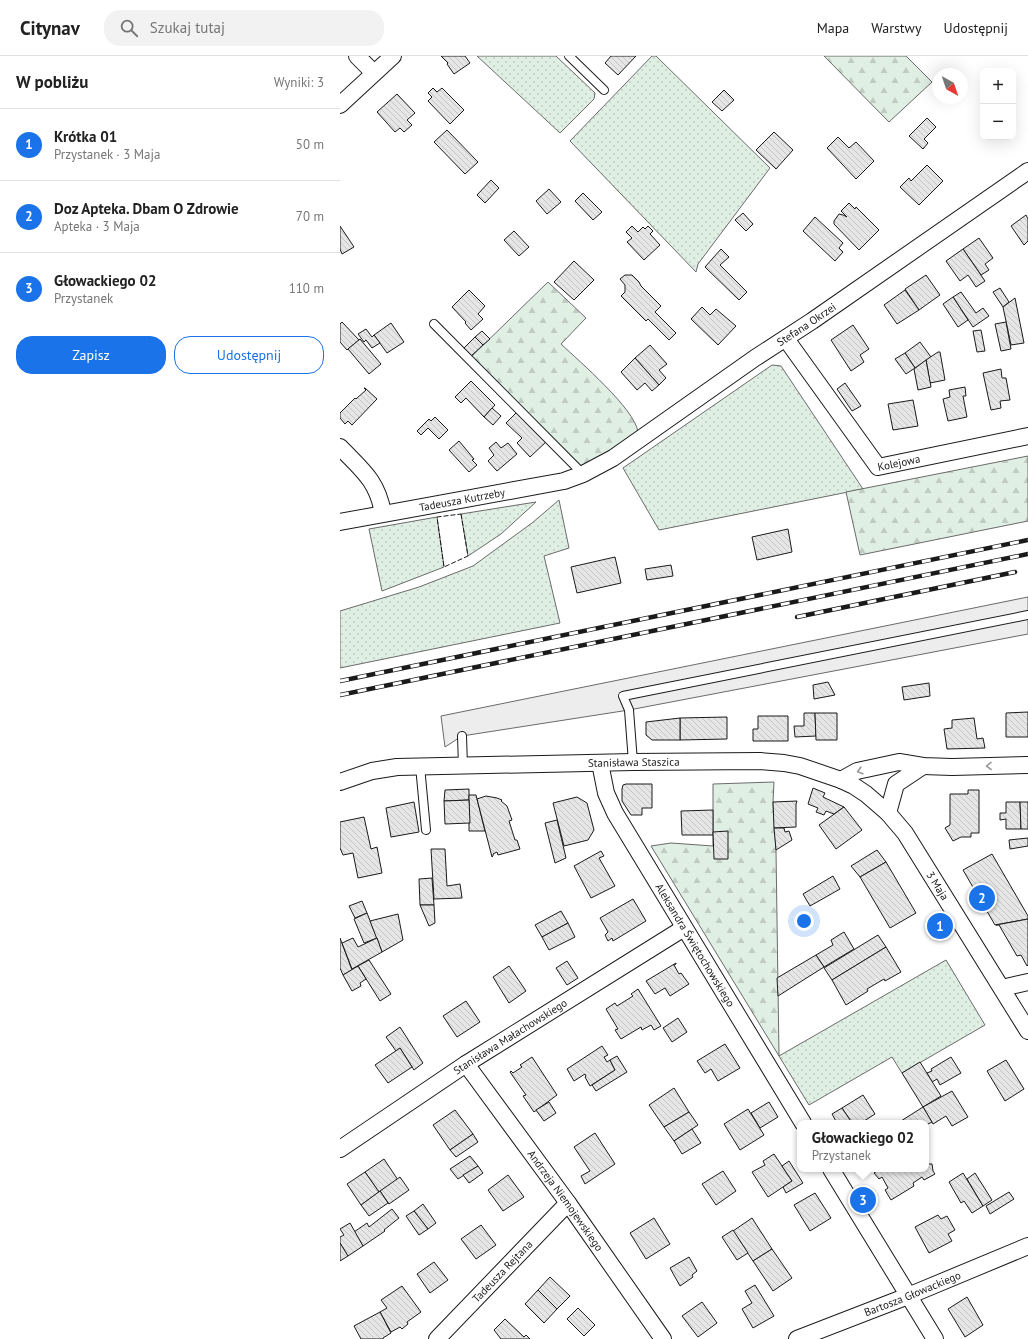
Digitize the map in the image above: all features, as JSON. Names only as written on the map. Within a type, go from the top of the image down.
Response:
[{"type":"street","points":[[357,56],[374,73]]},
{"type":"street","points":[[340,105],[393,56]]},
{"type":"street","name":"Stefana Okrzei","points":[[584,474],[613,458],[755,358],[786,339],[1028,171]]},
{"type":"street","name":"Kolejowa","points":[[786,339],[878,467],[1028,436]]},
{"type":"street","points":[[340,447],[370,478],[379,495],[383,513]]},
{"type":"street","name":"Tadeusza Kutrzeby","points":[[340,522],[564,481],[584,474]]},
{"type":"street","name":"Stanisława Staszica","points":[[340,782],[372,771],[397,767],[760,761],[800,766],[841,780]]},
{"type":"street","points":[[841,780],[858,771],[899,762],[923,766],[1028,765]]},
{"type":"street","name":"Aleksandra Świętochowskiego","points":[[600,763],[606,793],[615,813],[801,1120]]},
{"type":"street","points":[[888,813],[896,784],[923,766]]},
{"type":"street","name":"3 Maja","points":[[841,780],[866,794],[888,813],[905,833],[1028,1031]]},
{"type":"street","name":"Stanisława Małachowskiego","points":[[340,1149],[466,1064],[684,928]]},
{"type":"street","points":[[1002,988],[1028,982]]},
{"type":"street","name":"Andrzeja Niemojewskiego","points":[[466,1064],[568,1203],[663,1339]]},
{"type":"street","points":[[833,1172],[935,1339]]},
{"type":"street","name":"Tadeusza Rejtana","points":[[436,1339],[568,1203]]},
{"type":"street","name":"Bartosza Głowackiego","points":[[797,1339],[908,1296],[1028,1246]]},
{"type":"lane","points":[[569,56],[604,90]]},
{"type":"lane","points":[[434,324],[584,474]]},
{"type":"lane","points":[[633,762],[629,710],[623,696],[1028,615]]},
{"type":"lane","points":[[462,736],[463,766]]},
{"type":"lane","points":[[420,766],[426,830]]},
{"type":"green space","points":[[477,56],[556,56],[595,93],[594,99],[560,133]]},
{"type":"green space","points":[[652,56],[656,56],[770,168],[698,264],[696,272],[570,141]]},
{"type":"green space","points":[[824,56],[906,56],[932,82],[889,122]]},
{"type":"green space","points":[[548,282],[586,318],[561,344],[617,399],[635,422],[638,432],[582,468],[471,357]]},
{"type":"green space","points":[[772,365],[781,366],[863,489],[659,530],[623,468]]},
{"type":"green space","points":[[1028,456],[1028,521],[860,555],[846,492]]},
{"type":"green space","points":[[559,500],[569,548],[544,556],[560,623],[340,668],[340,611],[419,587],[473,566],[532,523]]},
{"type":"green space","points":[[536,502],[501,534],[468,556],[461,514]]},
{"type":"green space","points":[[437,517],[444,567],[382,591],[369,529]]},
{"type":"green space","points":[[774,782],[773,802],[776,850],[779,1056],[651,846],[671,843],[713,846],[713,784]]},
{"type":"green space","points":[[946,960],[985,1025],[902,1073],[892,1057],[809,1105],[779,1056]]},
{"type":"shaded area","points":[[1028,597],[1028,634],[629,710],[462,736],[445,747],[441,716]]},
{"type":"building","points":[[441,56],[465,56],[470,63],[454,74],[447,64],[448,63]]},
{"type":"building","points":[[611,56],[636,56],[618,75],[605,63]]},
{"type":"building","points":[[433,88],[437,92],[442,88],[464,110],[450,124],[428,101],[432,97],[428,93]]},
{"type":"building","points":[[724,90],[734,100],[722,111],[712,102]]},
{"type":"building","points":[[397,94],[415,113],[407,120],[412,125],[404,132],[400,128],[395,132],[377,112]]},
{"type":"building","points":[[927,118],[936,127],[924,139],[928,143],[923,149],[909,136]]},
{"type":"building","points":[[447,130],[478,162],[465,174],[434,142]]},
{"type":"building","points":[[774,132],[793,150],[776,169],[756,150]]},
{"type":"building","points":[[838,137],[849,148],[856,142],[874,161],[856,179],[827,148]]},
{"type":"building","points":[[927,165],[943,181],[919,205],[900,187],[909,178],[911,181]]},
{"type":"building","points":[[491,180],[499,188],[485,203],[477,195]]},
{"type":"building","points":[[549,189],[561,202],[547,214],[536,201]]},
{"type":"building","points":[[583,193],[602,212],[593,220],[575,201]]},
{"type":"building","points":[[849,203],[855,209],[856,207],[879,230],[859,250],[834,224],[834,221],[839,214],[847,217],[841,211]]},
{"type":"building","points":[[743,213],[753,224],[746,231],[735,220]]},
{"type":"building","points":[[1026,215],[1028,219],[1028,241],[1024,245],[1011,226]]},
{"type":"building","points":[[815,217],[843,243],[839,248],[843,252],[835,261],[803,231]]},
{"type":"building","points":[[340,226],[354,247],[342,254],[340,249]]},
{"type":"building","points":[[632,226],[638,232],[643,227],[645,229],[648,226],[653,231],[650,234],[660,245],[644,260],[627,242],[632,238],[626,232]]},
{"type":"building","points":[[514,231],[529,247],[519,256],[504,240]]},
{"type":"building","points":[[979,238],[993,258],[985,264],[989,270],[981,275],[963,249]]},
{"type":"building","points":[[721,249],[729,257],[720,265],[747,292],[739,300],[705,267]]},
{"type":"building","points":[[963,249],[985,281],[976,287],[968,275],[960,281],[946,261]]},
{"type":"building","points":[[574,261],[594,280],[574,300],[554,282]]},
{"type":"building","points":[[625,275],[632,275],[661,306],[655,312],[676,333],[669,340],[648,319],[646,321],[621,296],[625,292],[625,285],[620,279]]},
{"type":"building","points":[[926,275],[940,295],[919,310],[905,289]]},
{"type":"building","points":[[1000,288],[1009,302],[1003,307],[993,292]]},
{"type":"building","points":[[469,290],[485,306],[478,314],[483,319],[471,330],[465,323],[466,322],[452,307]]},
{"type":"building","points":[[905,290],[919,310],[897,324],[884,305]]},
{"type":"building","points":[[961,292],[976,313],[983,308],[989,316],[973,327],[953,297]]},
{"type":"building","points":[[953,297],[968,320],[958,327],[943,304]]},
{"type":"building","points":[[1015,298],[1024,343],[1011,345],[1003,307]]},
{"type":"building","points":[[702,307],[710,315],[716,309],[736,326],[718,345],[691,319]]},
{"type":"building","points":[[342,322],[359,340],[347,350],[340,342],[340,324]]},
{"type":"building","points":[[1006,322],[1011,349],[1001,351],[995,324]]},
{"type":"building","points":[[391,323],[404,342],[387,353],[374,335]]},
{"type":"building","points":[[853,325],[869,349],[860,355],[864,362],[851,371],[831,340]]},
{"type":"building","points":[[366,329],[372,337],[374,335],[380,343],[372,348],[366,340],[364,342],[358,334]]},
{"type":"building","points":[[981,330],[985,351],[977,352],[973,331]]},
{"type":"building","points":[[482,331],[490,339],[483,345],[475,337]]},
{"type":"building","points":[[475,337],[483,345],[471,356],[464,348]]},
{"type":"building","points":[[360,339],[381,364],[369,374],[348,349]]},
{"type":"building","points":[[920,342],[931,357],[915,368],[905,353]]},
{"type":"building","points":[[650,345],[667,364],[659,370],[666,378],[659,385],[635,358]]},
{"type":"building","points":[[940,352],[945,380],[930,383],[926,360]]},
{"type":"building","points":[[905,353],[915,368],[906,374],[895,359]]},
{"type":"building","points":[[635,358],[659,385],[652,391],[645,383],[637,390],[621,372]]},
{"type":"building","points":[[926,360],[931,387],[918,390],[914,369]]},
{"type":"building","points":[[1001,369],[1002,378],[1006,378],[1010,400],[1000,401],[1001,408],[991,410],[983,373]]},
{"type":"building","points":[[471,381],[495,405],[484,417],[466,398],[461,403],[455,397]]},
{"type":"building","points":[[845,383],[861,406],[852,411],[837,389]]},
{"type":"building","points":[[965,387],[966,396],[963,396],[967,417],[948,421],[943,399],[950,397],[949,390]]},
{"type":"building","points":[[364,388],[377,399],[352,425],[348,421],[345,424],[340,418],[340,413],[355,398],[356,399],[366,390]]},
{"type":"building","points":[[913,400],[918,426],[893,430],[888,404]]},
{"type":"building","points":[[492,408],[501,416],[493,425],[484,417]]},
{"type":"building","points":[[518,411],[547,441],[530,457],[517,443],[522,438],[506,423]]},
{"type":"building","points":[[435,417],[448,430],[439,439],[428,428],[421,435],[417,431],[429,419],[431,421]]},
{"type":"building","points":[[459,441],[477,465],[469,472],[449,450]]},
{"type":"building","points":[[496,442],[501,448],[508,443],[517,454],[497,471],[488,461],[494,455],[489,448]]},
{"type":"building","points":[[788,529],[792,552],[757,560],[752,537]]},
{"type":"building","points":[[615,557],[621,583],[577,593],[571,567]]},
{"type":"building","points":[[671,565],[673,576],[647,580],[645,569]]},
{"type":"building","points":[[828,682],[835,695],[814,699],[813,685]]},
{"type":"building","points":[[929,683],[930,696],[904,700],[902,687]]},
{"type":"building","points":[[1028,712],[1028,737],[1006,737],[1006,713]]},
{"type":"building","points":[[804,713],[815,713],[816,736],[795,737],[794,726],[804,726]]},
{"type":"building","points":[[815,713],[837,713],[837,740],[816,740]]},
{"type":"building","points":[[758,716],[788,716],[788,741],[753,741],[753,729],[758,729]]},
{"type":"building","points":[[727,717],[727,739],[680,740],[680,718]]},
{"type":"building","points":[[680,718],[680,740],[652,740],[646,735],[646,722]]},
{"type":"building","points":[[974,718],[977,739],[983,738],[985,748],[947,749],[944,729],[952,728],[952,720]]},
{"type":"building","points":[[652,784],[652,808],[642,808],[642,815],[631,815],[622,801],[622,789],[623,785]]},
{"type":"building","points":[[813,788],[825,793],[823,797],[844,807],[834,814],[826,811],[824,815],[816,812],[818,808],[808,804]]},
{"type":"building","points":[[469,789],[469,800],[444,801],[445,790]]},
{"type":"building","points":[[968,790],[979,790],[979,833],[971,833],[971,837],[961,837],[953,841],[945,828],[950,825],[950,794],[968,794]]},
{"type":"building","points":[[469,795],[476,795],[485,831],[469,831]]},
{"type":"building","points":[[486,796],[502,800],[501,801],[507,806],[512,820],[509,821],[515,840],[517,840],[520,849],[498,855],[497,852],[493,854],[492,857],[477,799]]},
{"type":"building","points":[[577,797],[587,803],[594,830],[588,840],[564,846],[553,803]]},
{"type":"building","points":[[469,800],[470,823],[445,824],[444,801]]},
{"type":"building","points":[[797,801],[796,827],[774,828],[773,802]]},
{"type":"building","points":[[414,802],[419,832],[391,837],[386,808]]},
{"type":"building","points":[[1006,802],[1020,802],[1021,829],[1006,829],[1006,819],[1000,820],[1000,813],[1006,813]]},
{"type":"building","points":[[1020,802],[1028,802],[1028,829],[1021,829]]},
{"type":"building","points":[[844,807],[862,830],[836,849],[819,825]]},
{"type":"building","points":[[713,810],[713,835],[682,835],[681,811]]},
{"type":"building","points":[[364,817],[371,849],[377,847],[382,873],[358,878],[353,853],[343,855],[340,848],[340,822]]},
{"type":"building","points":[[557,820],[566,858],[555,863],[545,823]]},
{"type":"building","points":[[774,828],[784,828],[785,832],[789,831],[792,840],[776,850]]},
{"type":"building","points":[[728,831],[728,859],[714,859],[713,832]]},
{"type":"building","points":[[1028,838],[1028,846],[1010,849],[1009,840]]},
{"type":"building","points":[[431,849],[445,849],[447,886],[460,884],[462,898],[434,899]]},
{"type":"building","points":[[877,850],[886,862],[860,877],[851,866]]},
{"type":"building","points":[[601,851],[604,856],[599,858],[615,886],[591,898],[574,866]]},
{"type":"building","points":[[992,854],[1028,916],[1028,919],[995,925],[963,870]]},
{"type":"building","points":[[886,862],[916,913],[890,928],[860,877]]},
{"type":"building","points":[[833,876],[840,889],[810,906],[803,894]]},
{"type":"building","points":[[432,878],[434,905],[420,905],[419,879]]},
{"type":"building","points":[[633,899],[646,921],[613,941],[612,938],[608,941],[605,935],[608,932],[600,918]]},
{"type":"building","points":[[362,901],[367,913],[355,918],[349,906]]},
{"type":"building","points":[[420,905],[434,905],[435,923],[429,926]]},
{"type":"building","points":[[561,911],[568,923],[542,937],[535,925]]},
{"type":"building","points":[[367,913],[377,938],[364,943],[354,919]]},
{"type":"building","points":[[398,914],[403,940],[382,952],[370,921]]},
{"type":"building","points":[[1028,919],[1027,966],[1021,955],[1017,956],[999,925],[996,925]]},
{"type":"building","points":[[568,923],[575,937],[549,950],[542,937]]},
{"type":"building","points":[[844,932],[854,949],[824,967],[816,955],[833,945],[831,940]]},
{"type":"building","points":[[878,935],[886,947],[832,980],[824,968]]},
{"type":"building","points":[[340,938],[352,970],[343,975],[340,968]]},
{"type":"building","points":[[353,938],[358,947],[377,938],[382,952],[352,969],[342,943]]},
{"type":"building","points":[[886,947],[901,972],[885,981],[884,979],[867,989],[868,991],[846,1005],[832,980]]},
{"type":"building","points":[[816,955],[824,967],[778,996],[777,978]]},
{"type":"building","points":[[369,960],[391,994],[380,1001],[358,966]]},
{"type":"building","points":[[567,961],[578,978],[567,985],[556,968]]},
{"type":"building","points":[[676,963],[674,965],[679,974],[681,973],[689,984],[670,996],[665,988],[655,994],[646,981]]},
{"type":"building","points":[[358,966],[366,979],[360,983],[361,986],[352,991],[343,975]]},
{"type":"building","points":[[509,966],[526,991],[509,1003],[493,977]]},
{"type":"building","points":[[638,989],[661,1026],[654,1030],[651,1025],[642,1030],[641,1027],[621,1039],[615,1030],[618,1029],[606,1009],[615,1003],[617,1006],[633,996],[631,994]]},
{"type":"building","points":[[466,1001],[480,1022],[457,1037],[443,1016]]},
{"type":"building","points":[[678,1018],[687,1032],[672,1042],[663,1028]]},
{"type":"building","points":[[400,1027],[423,1063],[414,1070],[400,1048],[396,1051],[386,1037]]},
{"type":"building","points":[[725,1044],[740,1068],[718,1081],[711,1069],[705,1073],[697,1061]]},
{"type":"building","points":[[602,1046],[608,1055],[604,1057],[607,1062],[610,1060],[615,1070],[590,1086],[585,1074],[574,1081],[567,1069]]},
{"type":"building","points":[[400,1048],[412,1067],[388,1083],[375,1065]]},
{"type":"building","points":[[617,1056],[627,1072],[596,1091],[592,1085],[615,1070],[610,1060]]},
{"type":"building","points":[[532,1057],[557,1095],[534,1112],[523,1096],[526,1095],[510,1072],[511,1071],[513,1073],[522,1067],[520,1065]]},
{"type":"building","points":[[951,1057],[961,1073],[940,1085],[937,1079],[932,1082],[927,1073]]},
{"type":"building","points":[[1006,1060],[1024,1089],[1005,1101],[987,1071]]},
{"type":"building","points":[[920,1062],[941,1096],[923,1107],[902,1073]]},
{"type":"building","points":[[674,1088],[689,1112],[664,1127],[649,1105]]},
{"type":"building","points":[[952,1091],[968,1117],[952,1126],[946,1116],[933,1124],[923,1107]]},
{"type":"building","points":[[863,1095],[875,1114],[866,1120],[850,1120],[842,1108]]},
{"type":"building","points":[[549,1102],[556,1113],[544,1121],[536,1110]]},
{"type":"building","points":[[769,1102],[778,1117],[760,1128],[751,1113]]},
{"type":"building","points":[[923,1107],[932,1122],[929,1124],[929,1120],[903,1120]]},
{"type":"building","points":[[842,1108],[850,1120],[835,1120],[832,1114]]},
{"type":"building","points":[[748,1109],[764,1135],[740,1150],[724,1124]]},
{"type":"building","points":[[455,1110],[473,1134],[450,1150],[433,1125]]},
{"type":"building","points":[[689,1112],[698,1125],[674,1141],[664,1127]]},
{"type":"building","points":[[692,1129],[701,1143],[682,1154],[674,1141]]},
{"type":"building","points":[[595,1133],[615,1164],[585,1184],[581,1176],[590,1171],[574,1147]]},
{"type":"building","points":[[473,1134],[478,1142],[456,1157],[450,1150]]},
{"type":"building","points":[[774,1154],[792,1181],[768,1197],[752,1172],[765,1165],[763,1161]]},
{"type":"building","points":[[470,1156],[478,1166],[458,1179],[450,1169]]},
{"type":"building","points":[[384,1159],[398,1180],[379,1192],[365,1172]]},
{"type":"building","points":[[789,1161],[803,1183],[786,1193],[783,1187],[792,1181],[782,1166]]},
{"type":"building","points":[[929,1164],[932,1164],[935,1174],[924,1180],[922,1177],[913,1183],[914,1186],[891,1200],[885,1190],[888,1188],[882,1177],[879,1179],[874,1173],[929,1172]]},
{"type":"building","points":[[478,1166],[483,1173],[469,1183],[463,1175]]},
{"type":"building","points":[[723,1171],[736,1191],[716,1205],[702,1184]]},
{"type":"building","points":[[365,1172],[379,1192],[361,1205],[347,1184]]},
{"type":"building","points":[[963,1173],[983,1206],[972,1213],[964,1201],[961,1203],[949,1182]]},
{"type":"building","points":[[975,1173],[992,1200],[983,1206],[967,1179]]},
{"type":"building","points":[[508,1175],[524,1197],[503,1211],[488,1190]]},
{"type":"building","points":[[400,1177],[409,1190],[389,1204],[380,1191]]},
{"type":"building","points":[[380,1191],[388,1203],[369,1216],[361,1205]]},
{"type":"building","points":[[1009,1192],[1014,1199],[990,1214],[986,1206]]},
{"type":"building","points":[[815,1193],[831,1218],[810,1231],[794,1205]]},
{"type":"building","points":[[423,1204],[436,1223],[428,1229],[414,1211]]},
{"type":"building","points":[[392,1209],[399,1218],[384,1230],[385,1231],[363,1246],[354,1232],[367,1223],[369,1227]]},
{"type":"building","points":[[414,1211],[428,1229],[419,1235],[406,1216]]},
{"type":"building","points":[[938,1215],[941,1219],[947,1216],[955,1230],[948,1234],[952,1241],[929,1253],[915,1227]]},
{"type":"building","points":[[654,1218],[670,1244],[646,1259],[630,1233]]},
{"type":"building","points":[[752,1218],[772,1249],[753,1261],[733,1231]]},
{"type":"building","points":[[350,1223],[363,1246],[348,1256],[340,1243],[340,1237],[344,1235],[340,1229]]},
{"type":"building","points":[[481,1225],[496,1245],[476,1259],[461,1239]]},
{"type":"building","points":[[733,1230],[748,1253],[737,1260],[722,1237]]},
{"type":"building","points":[[340,1243],[348,1256],[340,1261]]},
{"type":"building","points":[[772,1249],[792,1278],[773,1291],[753,1261]]},
{"type":"building","points":[[689,1257],[697,1271],[692,1275],[693,1277],[680,1286],[670,1268]]},
{"type":"building","points":[[434,1262],[448,1280],[430,1293],[417,1274]]},
{"type":"building","points":[[550,1277],[570,1296],[557,1309],[538,1290]]},
{"type":"building","points":[[755,1285],[774,1316],[753,1328],[742,1309],[752,1303],[745,1291]]},
{"type":"building","points":[[402,1286],[421,1312],[407,1322],[408,1324],[402,1329],[400,1327],[391,1332],[380,1312],[387,1308],[381,1300]]},
{"type":"building","points":[[538,1290],[557,1309],[544,1323],[525,1304]]},
{"type":"building","points":[[967,1297],[983,1325],[965,1337],[948,1309]]},
{"type":"building","points":[[702,1302],[717,1323],[698,1337],[682,1316]]},
{"type":"building","points":[[578,1308],[595,1325],[584,1336],[567,1319]]},
{"type":"building","points":[[380,1312],[391,1333],[383,1339],[361,1339],[354,1326]]},
{"type":"building","points":[[505,1319],[524,1337],[526,1335],[530,1339],[501,1339],[494,1330]]},
{"type":"railway","points":[[340,681],[1028,540]]},
{"type":"railway","points":[[340,695],[1028,554]]},
{"type":"railway","points":[[797,617],[1015,572]]},
{"type":"fence","points":[[461,514],[468,556],[444,567],[437,517],[461,514]]},
{"type":"place","name":"Doz Apteka. Dbam O Zdrowie","points":[[982,898]]},
{"type":"place","name":"Krótka 01","points":[[940,926]]},
{"type":"place","name":"Głowackiego 02","points":[[863,1200]]}]
